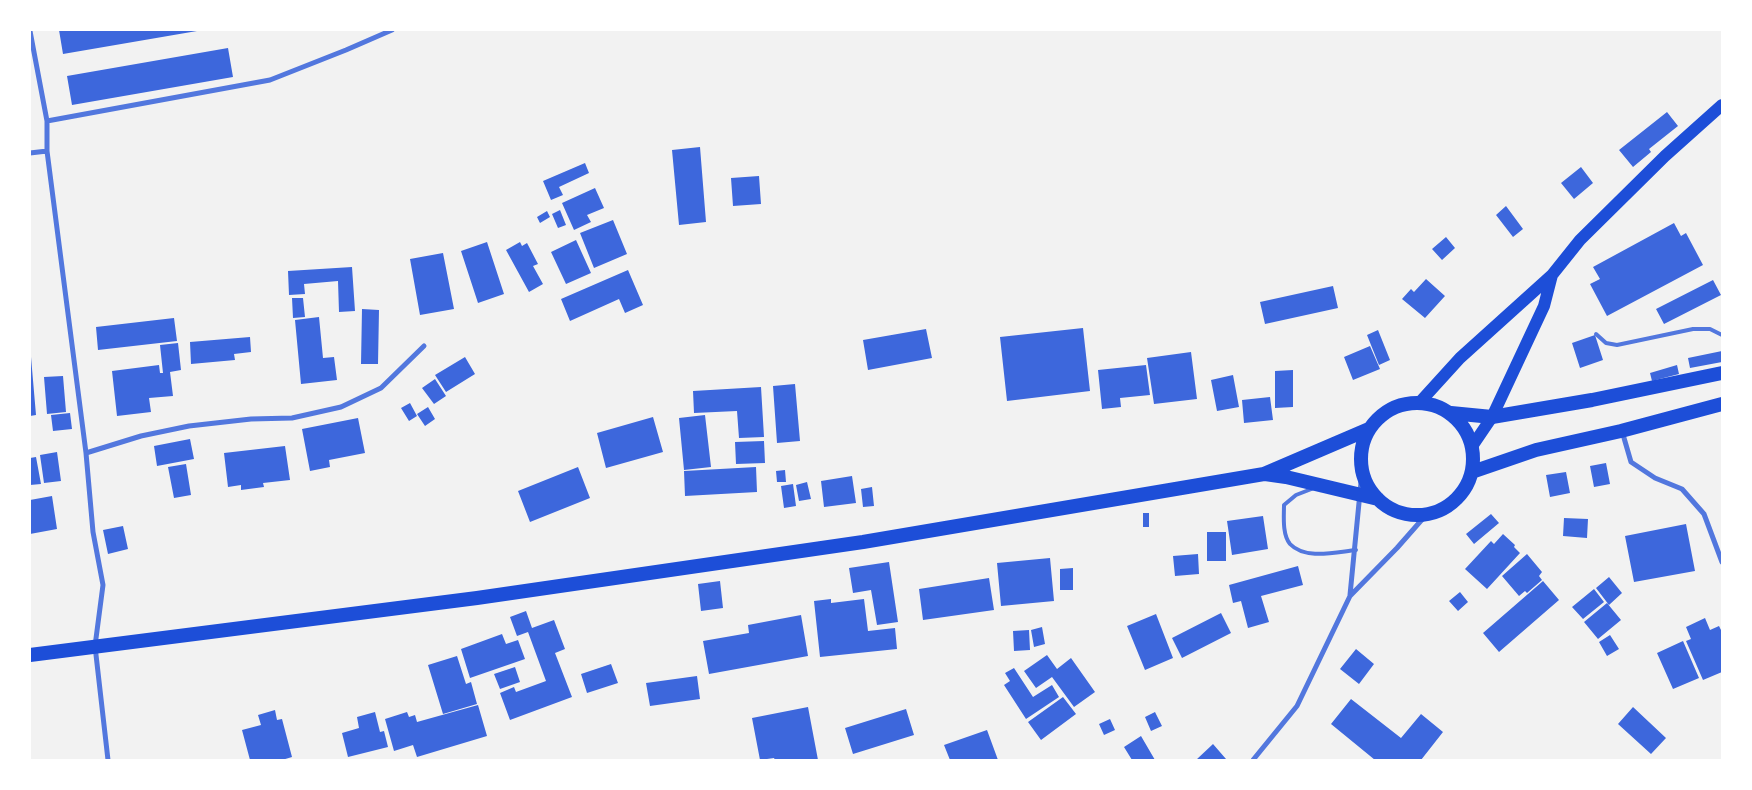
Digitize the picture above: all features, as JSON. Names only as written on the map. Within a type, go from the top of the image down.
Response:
[{"type":"highway","points":[[1451,414],[1492,417],[1592,400],[1722,373]]},
{"type":"highway","points":[[1420,402],[1436,406],[1451,414],[1468,433],[1473,445],[1474,462],[1468,485],[1460,496],[1439,512],[1413,516],[1388,508],[1369,489],[1362,472],[1362,445],[1375,421],[1400,405],[1420,402]]},
{"type":"highway","points":[[1472,472],[1536,450],[1622,431],[1722,404]]},
{"type":"highway","points":[[30,654],[477,598],[863,542],[1264,474],[1370,429]]},
{"type":"highway","points":[[1264,474],[1286,477],[1378,500]]},
{"type":"main road","points":[[1420,402],[1460,358],[1552,275],[1580,240],[1664,156],[1722,105]]},
{"type":"main road","points":[[1473,445],[1492,417],[1544,306],[1552,275]]},
{"type":"street","points":[[47,121],[270,80],[392,30]]},
{"type":"street","points":[[30,31],[47,121],[47,151],[86,452],[93,532],[103,585],[95,646],[108,760]]},
{"type":"street","points":[[30,153],[47,151]]},
{"type":"street","points":[[86,452],[141,436],[189,426],[251,419],[292,418],[341,408],[381,388],[424,346]]},
{"type":"street","points":[[1622,431],[1631,462],[1655,478],[1682,489],[1704,514],[1722,562]]},
{"type":"street","points":[[1253,760],[1297,706],[1350,596],[1356,550],[1362,472]]},
{"type":"street","points":[[1350,596],[1426,515]]},
{"type":"lane","points":[[1596,334],[1606,344],[1617,345],[1693,329],[1710,329],[1722,335]]},
{"type":"lane","points":[[1321,485],[1296,495],[1284,505],[1284,526],[1289,543],[1302,552],[1325,553],[1356,550]]},
{"type":"building","points":[[59,30],[197,30],[197,31],[63,54]]},
{"type":"building","points":[[228,48],[233,77],[72,105],[67,76]]},
{"type":"building","points":[[1667,112],[1678,126],[1649,149],[1651,152],[1633,167],[1619,150]]},
{"type":"building","points":[[700,147],[706,222],[679,225],[672,150]]},
{"type":"building","points":[[585,163],[589,173],[559,187],[563,195],[551,200],[543,181]]},
{"type":"building","points":[[1581,167],[1593,183],[1574,199],[1561,183]]},
{"type":"building","points":[[759,176],[761,204],[733,206],[731,178]]},
{"type":"building","points":[[595,188],[604,208],[587,215],[591,222],[574,230],[562,203]]},
{"type":"building","points":[[1506,206],[1523,229],[1513,237],[1496,215]]},
{"type":"building","points":[[560,210],[566,225],[558,228],[552,214]]},
{"type":"building","points":[[547,211],[550,217],[540,223],[537,217]]},
{"type":"building","points":[[613,220],[627,254],[594,268],[580,233]]},
{"type":"building","points":[[1674,223],[1681,236],[1686,233],[1703,265],[1607,316],[1590,284],[1600,279],[1593,267]]},
{"type":"building","points":[[1446,237],[1455,248],[1442,260],[1432,249]]},
{"type":"building","points":[[576,240],[591,273],[566,284],[551,252]]},
{"type":"building","points":[[487,242],[504,294],[478,303],[461,251]]},
{"type":"building","points":[[520,242],[522,246],[527,243],[538,264],[533,266],[543,284],[529,292],[506,250]]},
{"type":"building","points":[[443,253],[454,309],[420,315],[410,259]]},
{"type":"building","points":[[352,267],[355,311],[339,312],[338,281],[304,284],[305,294],[289,295],[288,271]]},
{"type":"building","points":[[628,270],[643,305],[625,313],[619,299],[570,321],[561,299]]},
{"type":"building","points":[[1426,279],[1445,296],[1425,318],[1402,299],[1411,289],[1414,292]]},
{"type":"building","points":[[1713,280],[1721,295],[1664,324],[1656,309]]},
{"type":"building","points":[[1333,286],[1338,308],[1265,324],[1260,302]]},
{"type":"building","points":[[292,298],[303,298],[305,317],[293,318]]},
{"type":"building","points":[[362,309],[379,310],[378,364],[361,364]]},
{"type":"building","points":[[319,317],[323,358],[334,357],[337,380],[301,384],[295,320]]},
{"type":"building","points":[[174,318],[177,341],[98,350],[96,327]]},
{"type":"building","points":[[1083,328],[1090,391],[1007,401],[1000,337]]},
{"type":"building","points":[[926,329],[932,358],[868,370],[863,340]]},
{"type":"building","points":[[1378,330],[1390,360],[1379,365],[1367,335]]},
{"type":"building","points":[[1595,335],[1603,360],[1580,368],[1572,343]]},
{"type":"building","points":[[250,337],[251,352],[234,354],[235,360],[191,364],[190,342]]},
{"type":"building","points":[[178,343],[181,370],[170,372],[173,396],[149,398],[151,412],[117,416],[112,371],[159,365],[160,373],[163,373],[160,345]]},
{"type":"building","points":[[1370,346],[1380,369],[1353,380],[1344,357]]},
{"type":"building","points":[[1722,351],[1722,362],[1690,368],[1688,358]]},
{"type":"building","points":[[1191,352],[1197,399],[1154,404],[1147,358]]},
{"type":"building","points":[[30,357],[36,415],[30,416]]},
{"type":"building","points":[[465,357],[475,374],[446,392],[435,375]]},
{"type":"building","points":[[1146,365],[1150,395],[1120,398],[1121,407],[1102,409],[1098,370]]},
{"type":"building","points":[[1677,365],[1679,374],[1652,381],[1650,373]]},
{"type":"building","points":[[1293,370],[1293,407],[1275,408],[1275,371]]},
{"type":"building","points":[[1233,375],[1239,407],[1217,411],[1211,380]]},
{"type":"building","points":[[63,376],[66,412],[47,414],[44,377]]},
{"type":"building","points":[[435,379],[446,396],[434,404],[422,388]]},
{"type":"building","points":[[795,384],[800,441],[777,443],[773,386]]},
{"type":"building","points":[[761,387],[764,437],[739,438],[737,411],[694,413],[693,391]]},
{"type":"building","points":[[1270,397],[1273,420],[1244,423],[1242,400]]},
{"type":"building","points":[[410,403],[417,416],[409,421],[401,408]]},
{"type":"building","points":[[428,407],[435,419],[425,426],[417,414]]},
{"type":"building","points":[[70,413],[72,429],[53,431],[51,415]]},
{"type":"building","points":[[705,415],[711,467],[684,470],[679,418]]},
{"type":"building","points":[[653,417],[663,452],[606,468],[597,433]]},
{"type":"building","points":[[358,418],[365,453],[329,460],[330,467],[310,471],[302,429]]},
{"type":"building","points":[[190,439],[194,459],[157,466],[154,446]]},
{"type":"building","points":[[764,441],[765,463],[736,464],[735,442]]},
{"type":"building","points":[[285,446],[290,480],[263,483],[264,487],[241,490],[241,485],[228,487],[224,453]]},
{"type":"building","points":[[57,452],[61,481],[44,483],[40,455]]},
{"type":"building","points":[[36,457],[41,484],[30,485],[30,458]]},
{"type":"building","points":[[1606,463],[1610,484],[1594,487],[1590,466]]},
{"type":"building","points":[[186,464],[191,495],[174,498],[168,467]]},
{"type":"building","points":[[578,467],[590,498],[530,522],[518,491]]},
{"type":"building","points":[[756,467],[757,492],[685,496],[684,471]]},
{"type":"building","points":[[785,470],[786,482],[777,482],[776,471]]},
{"type":"building","points":[[1566,472],[1570,493],[1550,497],[1546,475]]},
{"type":"building","points":[[852,476],[856,503],[824,507],[821,481]]},
{"type":"building","points":[[807,482],[811,499],[799,501],[796,485]]},
{"type":"building","points":[[793,484],[796,506],[784,508],[781,486]]},
{"type":"building","points":[[872,487],[874,506],[863,507],[861,489]]},
{"type":"building","points":[[52,496],[57,529],[30,534],[30,500]]},
{"type":"building","points":[[1143,513],[1149,513],[1149,527],[1143,527]]},
{"type":"building","points":[[1491,514],[1499,523],[1474,544],[1466,534]]},
{"type":"building","points":[[1263,516],[1268,549],[1232,555],[1227,521]]},
{"type":"building","points":[[1564,518],[1588,519],[1587,538],[1563,536]]},
{"type":"building","points":[[1686,524],[1695,571],[1634,582],[1625,536]]},
{"type":"building","points":[[123,526],[128,549],[108,554],[103,530]]},
{"type":"building","points":[[1207,532],[1226,532],[1226,561],[1207,561]]},
{"type":"building","points":[[1503,534],[1515,545],[1514,547],[1520,553],[1487,589],[1465,569],[1491,541],[1494,544]]},
{"type":"building","points":[[1198,554],[1199,574],[1175,576],[1173,556]]},
{"type":"building","points":[[1527,554],[1542,572],[1539,576],[1542,580],[1527,593],[1525,591],[1519,596],[1502,576]]},
{"type":"building","points":[[1050,558],[1054,601],[1001,606],[997,563]]},
{"type":"building","points":[[889,562],[898,622],[877,625],[871,590],[853,593],[849,568]]},
{"type":"building","points":[[1298,566],[1303,585],[1261,596],[1269,622],[1248,628],[1241,601],[1233,603],[1229,585]]},
{"type":"building","points":[[1073,568],[1073,590],[1060,590],[1060,569]]},
{"type":"building","points":[[1609,577],[1622,593],[1609,605],[1596,588]]},
{"type":"building","points":[[989,578],[994,610],[923,620],[919,589]]},
{"type":"building","points":[[720,581],[723,608],[701,611],[698,584]]},
{"type":"building","points":[[1543,581],[1559,600],[1499,652],[1483,633]]},
{"type":"building","points":[[1594,589],[1604,602],[1583,619],[1572,607]]},
{"type":"building","points":[[1460,592],[1468,602],[1458,611],[1449,601]]},
{"type":"building","points":[[831,599],[831,603],[864,599],[868,631],[895,628],[897,649],[820,657],[814,601]]},
{"type":"building","points":[[1607,603],[1621,620],[1598,639],[1584,622]]},
{"type":"building","points":[[526,611],[532,628],[554,620],[565,649],[555,653],[572,697],[510,720],[500,693],[514,687],[516,692],[546,681],[528,632],[517,636],[510,617]]},
{"type":"building","points":[[1221,613],[1231,633],[1182,658],[1172,638]]},
{"type":"building","points":[[1156,614],[1173,658],[1145,670],[1127,626]]},
{"type":"building","points":[[801,615],[808,656],[709,674],[703,641],[749,633],[748,625]]},
{"type":"building","points":[[1705,618],[1710,630],[1719,626],[1722,632],[1722,672],[1703,680],[1686,641],[1691,639],[1686,627]]},
{"type":"building","points":[[1042,627],[1045,644],[1034,647],[1031,630]]},
{"type":"building","points":[[1029,630],[1030,650],[1014,651],[1013,631]]},
{"type":"building","points":[[502,634],[506,644],[518,640],[525,659],[470,678],[461,649]]},
{"type":"building","points":[[1610,635],[1619,649],[1607,656],[1599,642]]},
{"type":"building","points":[[1683,641],[1699,678],[1673,689],[1657,653]]},
{"type":"building","points":[[1356,649],[1374,664],[1359,684],[1340,669]]},
{"type":"building","points":[[1047,655],[1057,669],[1071,658],[1095,692],[1074,707],[1052,677],[1036,688],[1024,671]]},
{"type":"building","points":[[457,656],[466,684],[471,682],[477,704],[443,714],[428,665]]},
{"type":"building","points":[[611,664],[618,683],[587,693],[581,674]]},
{"type":"building","points":[[515,667],[520,682],[500,689],[494,674]]},
{"type":"building","points":[[1014,668],[1033,697],[1052,685],[1059,697],[1026,719],[1004,685],[1010,681],[1005,673]]},
{"type":"building","points":[[697,676],[700,699],[650,706],[646,683]]},
{"type":"building","points":[[1063,697],[1076,714],[1041,740],[1028,722]]},
{"type":"building","points":[[1351,699],[1401,738],[1421,714],[1443,732],[1421,760],[1375,760],[1331,724]]},
{"type":"building","points":[[478,705],[487,736],[417,757],[413,745],[394,751],[385,719],[407,712],[409,717],[415,715],[417,722]]},
{"type":"building","points":[[808,707],[818,760],[775,760],[774,758],[760,760],[752,718]]},
{"type":"building","points":[[1633,707],[1666,738],[1651,754],[1618,724]]},
{"type":"building","points":[[906,709],[914,735],[853,754],[845,728]]},
{"type":"building","points":[[275,710],[277,720],[282,719],[292,757],[282,760],[250,760],[242,730],[261,725],[258,715]]},
{"type":"building","points":[[375,712],[380,732],[384,731],[388,747],[348,757],[342,733],[359,728],[357,717]]},
{"type":"building","points":[[1155,712],[1162,726],[1151,731],[1145,717]]},
{"type":"building","points":[[1110,719],[1115,730],[1104,735],[1099,724]]},
{"type":"building","points":[[987,730],[998,760],[950,760],[944,745]]},
{"type":"building","points":[[1141,736],[1155,760],[1132,760],[1124,747]]},
{"type":"building","points":[[1213,744],[1226,759],[1196,760]]}]
